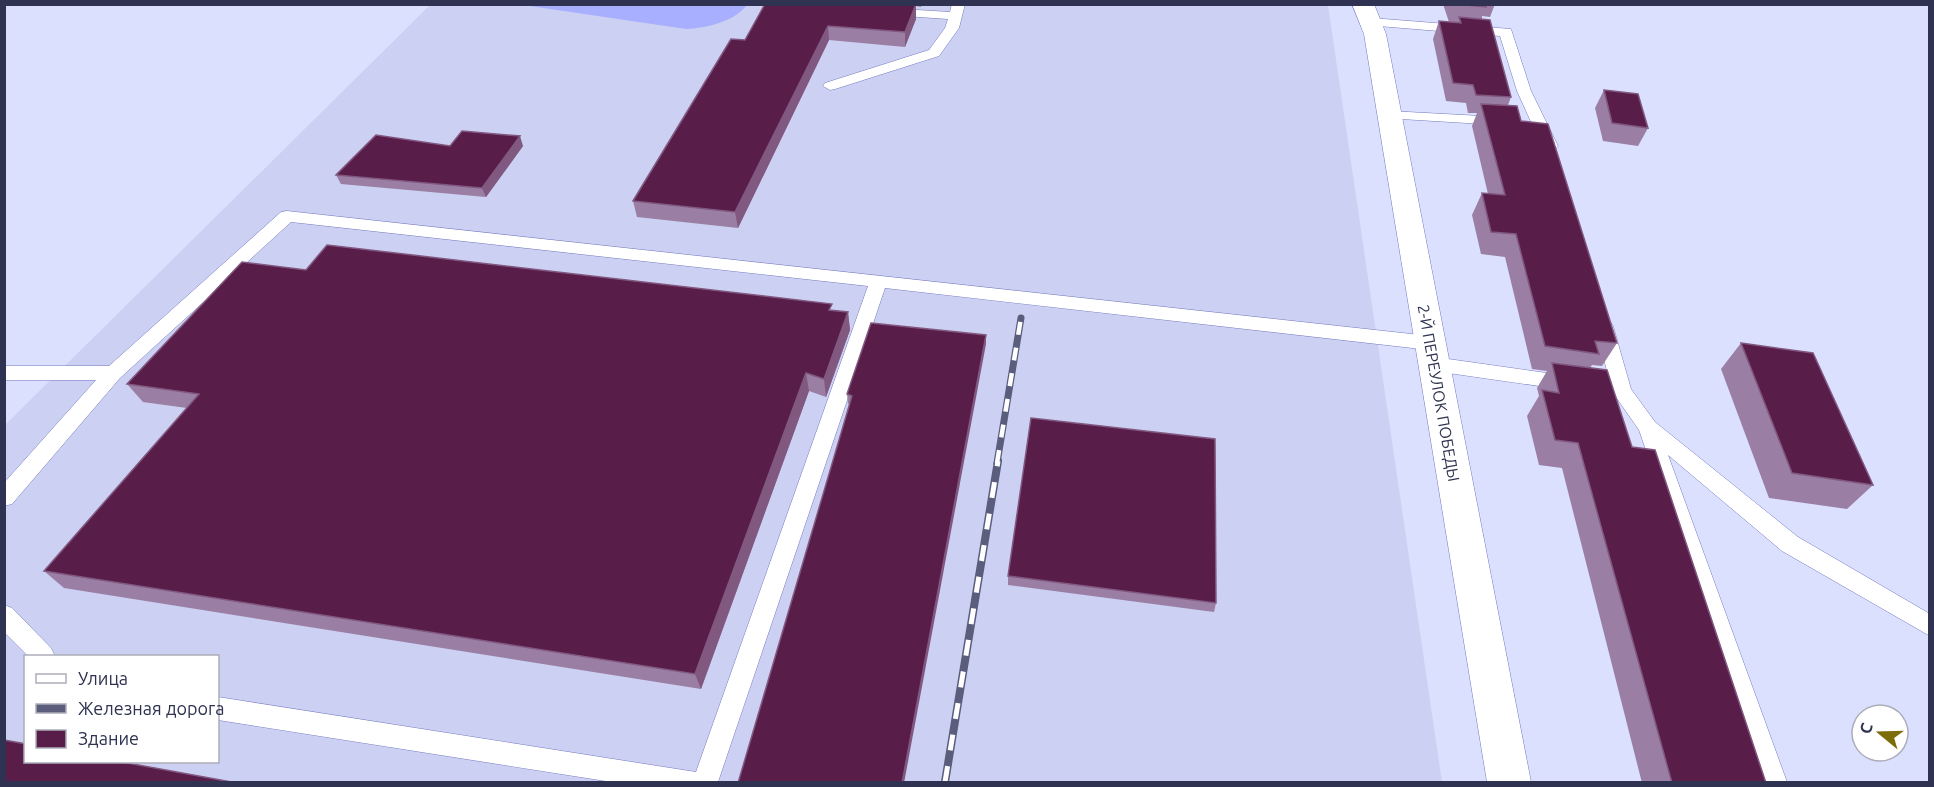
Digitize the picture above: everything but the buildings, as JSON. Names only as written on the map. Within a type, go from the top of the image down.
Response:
[{"type":"street","name":"2-Й ПЕРЕУЛОК ПОБЕДЫ","points":[[1367,14],[1375,34],[1509,783]]},
{"type":"lane","points":[[830,86],[934,53],[952,28],[958,10],[873,9]]},
{"type":"lane","points":[[1367,14],[1506,32],[1524,91],[1556,166]]},
{"type":"lane","points":[[1389,115],[1539,123]]},
{"type":"lane","points":[[4,498],[113,373],[287,216],[878,282],[1432,353],[1622,391]]},
{"type":"lane","points":[[705,783],[878,282]]},
{"type":"lane","points":[[1598,305],[1622,391],[1648,427],[1790,544],[1929,626]]},
{"type":"lane","points":[[4,373],[113,373]]},
{"type":"lane","points":[[1648,427],[1774,783]]},
{"type":"lane","points":[[4,615],[41,655]]},
{"type":"lane","points":[[219,708],[689,783]]},
{"type":"shaded area","points":[[430,5],[1328,5],[1442,782],[5,782],[5,425]]},
{"type":"water","points":[[747,4],[735,16],[727,20],[686,29],[523,5]]},
{"type":"railway","points":[[997,463],[1021,318]]},
{"type":"railway","points":[[945,782],[998,461]]}]
